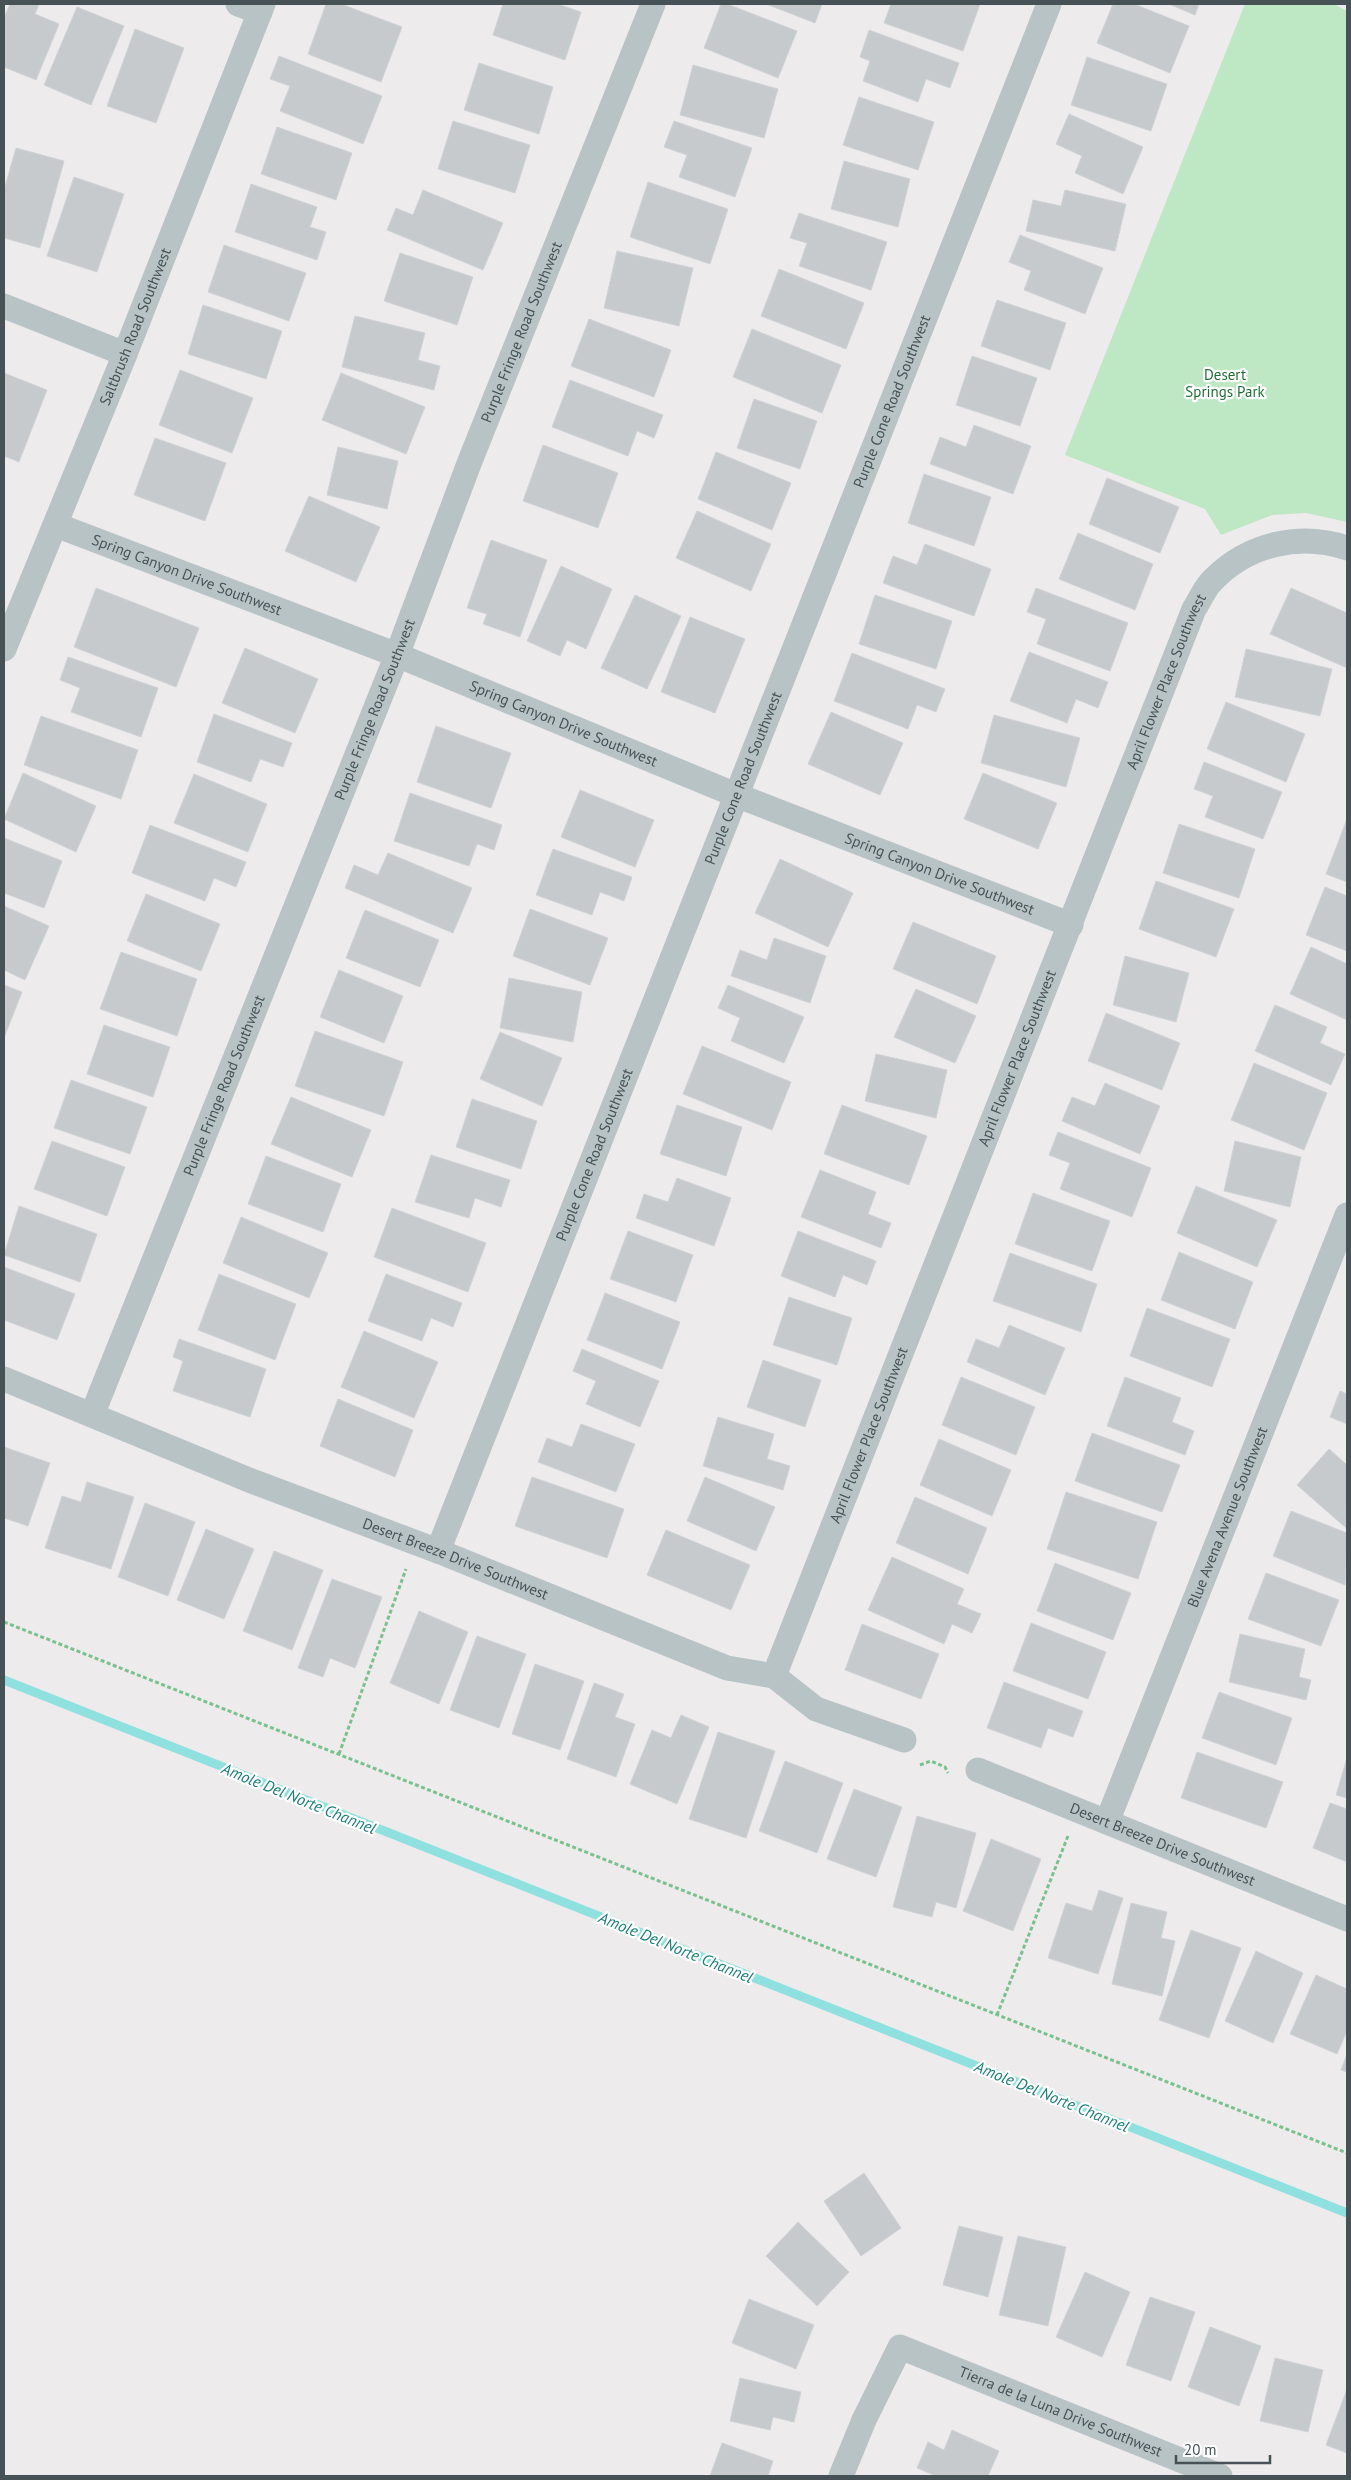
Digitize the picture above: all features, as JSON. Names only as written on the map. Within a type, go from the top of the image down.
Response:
[{"type":"street","name":"Purple Fringe Road Southwest","points":[[92,1415],[397,655],[470,461],[653,4]]},
{"type":"street","name":"Purple Cone Road Southwest","points":[[427,1547],[736,796],[1049,4]]},
{"type":"street","name":"Saltbrush Road Southwest","points":[[4,649],[125,354],[254,7]]},
{"type":"street","points":[[4,306],[125,354]]},
{"type":"street","name":"Spring Canyon Drive Southwest","points":[[56,525],[397,655],[736,796],[1071,925]]},
{"type":"street","name":"April Flower Place Southwest","points":[[774,1676],[1194,609],[1212,580],[1250,552],[1287,541],[1335,544],[1347,548]]},
{"type":"street","name":"Blue Avena Avenue Southwest","points":[[1108,1822],[1347,1214]]},
{"type":"street","name":"Desert Breeze Drive Southwest","points":[[4,1379],[249,1480],[427,1547],[727,1668],[774,1676],[816,1709],[904,1740]]},
{"type":"street","name":"Desert Breeze Drive Southwest","points":[[978,1770],[1347,1919]]},
{"type":"street","name":"Tierra de la Luna Drive Southwest","points":[[841,2476],[864,2420],[900,2347],[1220,2476]]},
{"type":"path","points":[[339,1754],[427,1547]]},
{"type":"path","points":[[4,1622],[1347,2153]]},
{"type":"path","points":[[914,1767],[931,1761],[945,1767],[950,1776]]},
{"type":"path","points":[[997,2014],[1078,1810]]},
{"type":"green space","name":"Desert Springs Park","points":[[1245,4],[1334,4],[1347,11],[1347,522],[1306,513],[1272,515],[1221,535],[1205,509],[1065,455]]},
{"type":"building","points":[[10,4],[39,4],[35,14],[59,24],[36,80],[4,67],[4,18]]},
{"type":"building","points":[[326,4],[341,4],[402,27],[381,82],[308,54]]},
{"type":"building","points":[[503,4],[557,4],[581,12],[565,60],[493,35]]},
{"type":"building","points":[[721,4],[727,4],[797,31],[778,78],[704,48]]},
{"type":"building","points":[[766,4],[822,4],[815,23]]},
{"type":"building","points":[[891,4],[980,4],[963,51],[884,23]]},
{"type":"building","points":[[1113,4],[1134,4],[1189,26],[1170,73],[1097,43]]},
{"type":"building","points":[[1169,4],[1199,4],[1195,15]]},
{"type":"building","points":[[77,7],[124,26],[91,105],[44,85]]},
{"type":"building","points":[[135,29],[184,48],[156,123],[107,106]]},
{"type":"building","points":[[869,30],[959,63],[950,88],[926,79],[918,102],[863,81],[870,61],[860,57]]},
{"type":"building","points":[[279,56],[382,96],[363,144],[280,111],[290,86],[270,79]]},
{"type":"building","points":[[1087,57],[1167,84],[1151,131],[1071,105]]},
{"type":"building","points":[[479,63],[553,87],[539,134],[464,110]]},
{"type":"building","points":[[693,65],[778,89],[764,138],[680,115]]},
{"type":"building","points":[[859,97],[934,122],[918,170],[843,145]]},
{"type":"building","points":[[1069,114],[1143,147],[1123,194],[1075,173],[1082,156],[1056,144]]},
{"type":"building","points":[[453,121],[530,145],[515,193],[438,169]]},
{"type":"building","points":[[674,121],[752,148],[735,197],[679,177],[687,155],[664,147]]},
{"type":"building","points":[[277,127],[352,153],[336,200],[261,174]]},
{"type":"building","points":[[16,148],[64,161],[40,248],[4,238],[4,190]]},
{"type":"building","points":[[844,161],[910,179],[898,227],[831,209]]},
{"type":"building","points":[[74,177],[124,194],[97,272],[47,256]]},
{"type":"building","points":[[648,182],[728,209],[710,264],[630,237]]},
{"type":"building","points":[[251,184],[317,207],[310,227],[326,232],[317,260],[235,232]]},
{"type":"building","points":[[423,190],[503,223],[483,270],[387,230],[396,208],[413,215]]},
{"type":"building","points":[[1065,190],[1126,204],[1115,251],[1026,231],[1033,200],[1061,206]]},
{"type":"building","points":[[799,213],[887,242],[871,290],[799,266],[807,243],[790,238]]},
{"type":"building","points":[[1020,235],[1103,268],[1085,314],[1024,290],[1031,271],[1009,262]]},
{"type":"building","points":[[224,245],[306,273],[289,321],[208,292]]},
{"type":"building","points":[[617,251],[693,268],[679,326],[604,308]]},
{"type":"building","points":[[400,253],[473,277],[457,325],[384,301]]},
{"type":"building","points":[[779,269],[864,303],[846,349],[761,316]]},
{"type":"building","points":[[997,300],[1066,323],[1050,370],[981,346]]},
{"type":"building","points":[[203,305],[282,331],[266,379],[188,354]]},
{"type":"building","points":[[355,316],[425,333],[418,360],[440,366],[434,390],[342,367]]},
{"type":"building","points":[[589,319],[671,350],[654,397],[571,366]]},
{"type":"building","points":[[752,329],[841,365],[822,413],[733,377]]},
{"type":"building","points":[[972,356],[1037,378],[1020,426],[956,405]]},
{"type":"building","points":[[180,370],[253,398],[232,453],[159,425]]},
{"type":"building","points":[[4,373],[47,390],[19,462],[4,456]]},
{"type":"building","points":[[341,373],[425,407],[406,454],[322,420]]},
{"type":"building","points":[[570,380],[663,415],[654,438],[637,431],[628,456],[552,427]]},
{"type":"building","points":[[754,399],[817,421],[800,469],[737,448]]},
{"type":"building","points":[[974,425],[1031,446],[1013,494],[930,464],[940,437],[966,447]]},
{"type":"building","points":[[155,438],[226,463],[205,521],[134,495]]},
{"type":"building","points":[[543,445],[618,473],[598,528],[523,501]]},
{"type":"building","points":[[338,447],[398,461],[387,509],[327,495]]},
{"type":"building","points":[[716,452],[791,483],[772,530],[698,499]]},
{"type":"building","points":[[924,474],[991,497],[974,546],[908,523]]},
{"type":"building","points":[[1107,478],[1179,507],[1160,553],[1089,524]]},
{"type":"building","points":[[309,496],[380,527],[356,582],[285,551]]},
{"type":"building","points":[[697,511],[771,544],[751,591],[676,558]]},
{"type":"building","points":[[1078,533],[1153,564],[1135,610],[1059,579]]},
{"type":"building","points":[[491,540],[547,560],[520,637],[483,624],[487,614],[467,608]]},
{"type":"building","points":[[925,544],[991,569],[974,616],[883,583],[893,556],[917,565]]},
{"type":"building","points":[[561,566],[612,589],[586,649],[567,640],[560,656],[527,641]]},
{"type":"building","points":[[96,588],[199,628],[176,687],[74,647]]},
{"type":"building","points":[[1036,588],[1128,623],[1110,671],[1037,644],[1046,619],[1027,612]]},
{"type":"building","points":[[1291,588],[1347,613],[1347,668],[1270,634]]},
{"type":"building","points":[[635,595],[681,616],[647,689],[601,668]]},
{"type":"building","points":[[875,595],[952,621],[936,669],[859,644]]},
{"type":"building","points":[[690,617],[745,639],[715,713],[661,692]]},
{"type":"building","points":[[245,648],[318,679],[295,733],[222,703]]},
{"type":"building","points":[[1246,649],[1332,669],[1320,716],[1235,697]]},
{"type":"building","points":[[1029,652],[1108,682],[1098,708],[1076,699],[1067,723],[1010,701]]},
{"type":"building","points":[[852,653],[945,689],[936,712],[917,705],[908,729],[834,701]]},
{"type":"building","points":[[68,657],[158,688],[141,737],[71,712],[80,688],[60,680]]},
{"type":"building","points":[[1226,702],[1305,734],[1286,782],[1207,749]]},
{"type":"building","points":[[831,712],[903,743],[880,795],[808,764]]},
{"type":"building","points":[[214,714],[292,743],[283,767],[260,759],[251,782],[197,762]]},
{"type":"building","points":[[994,715],[1080,738],[1066,787],[981,763]]},
{"type":"building","points":[[41,716],[138,750],[121,799],[24,765]]},
{"type":"building","points":[[436,726],[511,753],[491,808],[417,782]]},
{"type":"building","points":[[1204,762],[1282,792],[1263,839],[1205,817],[1213,796],[1194,789]]},
{"type":"building","points":[[23,773],[96,806],[76,852],[4,819]]},
{"type":"building","points":[[983,773],[1057,803],[1038,849],[964,819]]},
{"type":"building","points":[[194,774],[267,804],[248,852],[174,823]]},
{"type":"building","points":[[580,790],[654,820],[635,867],[561,837]]},
{"type":"building","points":[[410,793],[502,825],[494,850],[477,844],[469,866],[394,841]]},
{"type":"building","points":[[1347,819],[1347,882],[1326,874]]},
{"type":"building","points":[[1179,824],[1255,849],[1239,898],[1163,873]]},
{"type":"building","points":[[150,825],[246,862],[236,887],[214,878],[205,901],[132,873]]},
{"type":"building","points":[[4,838],[62,861],[44,908],[4,893]]},
{"type":"building","points":[[553,849],[632,877],[624,901],[600,892],[592,915],[536,895]]},
{"type":"building","points":[[388,853],[472,888],[453,933],[345,888],[354,865],[378,875]]},
{"type":"building","points":[[780,859],[853,893],[828,947],[755,913]]},
{"type":"building","points":[[1156,881],[1234,909],[1216,957],[1139,929]]},
{"type":"building","points":[[1325,887],[1347,896],[1347,951],[1306,935]]},
{"type":"building","points":[[146,894],[220,924],[201,971],[127,941]]},
{"type":"building","points":[[4,906],[49,926],[25,980],[4,970]]},
{"type":"building","points":[[530,909],[608,938],[590,985],[513,956]]},
{"type":"building","points":[[365,910],[439,940],[420,987],[346,958]]},
{"type":"building","points":[[913,922],[996,956],[977,1004],[893,969]]},
{"type":"building","points":[[774,938],[826,956],[810,1003],[731,976],[740,950],[767,960]]},
{"type":"building","points":[[1311,947],[1347,964],[1347,1020],[1290,994]]},
{"type":"building","points":[[121,952],[197,979],[177,1036],[100,1009]]},
{"type":"building","points":[[1125,956],[1189,973],[1176,1022],[1113,1005]]},
{"type":"building","points":[[339,970],[403,996],[384,1043],[320,1017]]},
{"type":"building","points":[[509,978],[582,992],[573,1042],[500,1028]]},
{"type":"building","points":[[4,985],[22,992],[4,1038]]},
{"type":"building","points":[[728,985],[804,1017],[784,1063],[731,1041],[740,1018],[718,1008]]},
{"type":"building","points":[[916,989],[976,1016],[955,1063],[894,1037]]},
{"type":"building","points":[[1275,1005],[1327,1027],[1320,1043],[1345,1054],[1331,1085],[1255,1051]]},
{"type":"building","points":[[1106,1013],[1180,1043],[1162,1090],[1088,1061]]},
{"type":"building","points":[[104,1025],[170,1047],[153,1097],[87,1074]]},
{"type":"building","points":[[315,1031],[403,1062],[384,1116],[295,1086]]},
{"type":"building","points":[[500,1032],[562,1058],[542,1106],[480,1079]]},
{"type":"building","points":[[702,1046],[791,1082],[772,1130],[683,1094]]},
{"type":"building","points":[[876,1054],[947,1070],[936,1118],[865,1101]]},
{"type":"building","points":[[1254,1063],[1327,1093],[1304,1150],[1231,1120]]},
{"type":"building","points":[[71,1080],[147,1107],[130,1154],[54,1128]]},
{"type":"building","points":[[1105,1083],[1160,1106],[1140,1154],[1062,1121],[1072,1097],[1095,1106]]},
{"type":"building","points":[[291,1097],[371,1130],[352,1177],[271,1144]]},
{"type":"building","points":[[472,1099],[537,1121],[521,1169],[456,1147]]},
{"type":"building","points":[[677,1105],[742,1127],[726,1176],[660,1154]]},
{"type":"building","points":[[842,1105],[927,1136],[909,1185],[824,1154]]},
{"type":"building","points":[[1058,1132],[1151,1168],[1132,1217],[1060,1189],[1070,1163],[1049,1155]]},
{"type":"building","points":[[52,1141],[125,1167],[107,1216],[34,1189]]},
{"type":"building","points":[[1235,1141],[1301,1157],[1290,1207],[1224,1191]]},
{"type":"building","points":[[431,1155],[510,1180],[501,1207],[475,1198],[469,1218],[415,1202]]},
{"type":"building","points":[[266,1156],[341,1184],[323,1232],[248,1204]]},
{"type":"building","points":[[820,1170],[876,1192],[868,1214],[891,1223],[881,1248],[801,1217]]},
{"type":"building","points":[[677,1178],[731,1198],[714,1246],[636,1218],[644,1194],[668,1202]]},
{"type":"building","points":[[1196,1186],[1277,1220],[1257,1267],[1177,1233]]},
{"type":"building","points":[[1033,1193],[1110,1221],[1092,1271],[1015,1244]]},
{"type":"building","points":[[19,1206],[97,1234],[80,1282],[4,1255]]},
{"type":"building","points":[[392,1208],[486,1243],[468,1292],[374,1257]]},
{"type":"building","points":[[241,1217],[328,1253],[309,1298],[223,1263]]},
{"type":"building","points":[[628,1231],[693,1255],[676,1302],[610,1279]]},
{"type":"building","points":[[798,1231],[876,1261],[867,1285],[843,1275],[835,1297],[781,1276]]},
{"type":"building","points":[[1179,1252],[1253,1282],[1235,1329],[1161,1300]]},
{"type":"building","points":[[1010,1253],[1097,1284],[1081,1332],[993,1301]]},
{"type":"building","points":[[4,1267],[75,1294],[57,1340],[4,1320]]},
{"type":"building","points":[[219,1274],[296,1304],[275,1360],[198,1330]]},
{"type":"building","points":[[386,1274],[462,1303],[453,1327],[431,1318],[422,1341],[368,1321]]},
{"type":"building","points":[[605,1293],[680,1322],[662,1369],[587,1340]]},
{"type":"building","points":[[789,1297],[852,1318],[837,1365],[773,1345]]},
{"type":"building","points":[[1147,1308],[1230,1339],[1212,1387],[1130,1356]]},
{"type":"building","points":[[1009,1325],[1065,1348],[1045,1395],[967,1362],[976,1339],[999,1348]]},
{"type":"building","points":[[364,1331],[438,1362],[414,1418],[341,1387]]},
{"type":"building","points":[[179,1339],[266,1369],[250,1417],[173,1391],[183,1361],[173,1357]]},
{"type":"building","points":[[582,1349],[659,1381],[640,1427],[586,1404],[596,1381],[573,1371]]},
{"type":"building","points":[[763,1360],[821,1380],[805,1427],[747,1407]]},
{"type":"building","points":[[961,1377],[1035,1407],[1016,1455],[942,1425]]},
{"type":"building","points":[[1125,1377],[1181,1398],[1172,1422],[1194,1431],[1185,1455],[1107,1426]]},
{"type":"building","points":[[1340,1391],[1347,1394],[1347,1424],[1330,1417]]},
{"type":"building","points":[[338,1399],[413,1430],[395,1477],[320,1446]]},
{"type":"building","points":[[718,1417],[774,1434],[767,1459],[790,1466],[783,1490],[703,1466]]},
{"type":"building","points":[[581,1424],[635,1444],[616,1492],[538,1462],[547,1438],[572,1447]]},
{"type":"building","points":[[1092,1433],[1180,1465],[1162,1512],[1075,1481]]},
{"type":"building","points":[[939,1439],[1011,1470],[992,1516],[920,1485]]},
{"type":"building","points":[[4,1447],[50,1463],[28,1526],[4,1518]]},
{"type":"building","points":[[1329,1449],[1347,1465],[1346,1528],[1297,1485]]},
{"type":"building","points":[[532,1477],[624,1509],[607,1558],[515,1526]]},
{"type":"building","points":[[705,1477],[775,1507],[756,1551],[687,1521]]},
{"type":"building","points":[[87,1482],[134,1497],[111,1569],[45,1548],[62,1496],[81,1502]]},
{"type":"building","points":[[1066,1492],[1157,1522],[1138,1579],[1047,1549]]},
{"type":"building","points":[[915,1497],[987,1528],[968,1574],[896,1543]]},
{"type":"building","points":[[145,1503],[195,1522],[168,1596],[118,1577]]},
{"type":"building","points":[[1291,1511],[1347,1533],[1345,1585],[1273,1556]]},
{"type":"building","points":[[206,1529],[254,1549],[224,1619],[177,1600]]},
{"type":"building","points":[[666,1530],[750,1565],[731,1610],[647,1575]]},
{"type":"building","points":[[274,1551],[323,1570],[292,1650],[243,1631]]},
{"type":"building","points":[[892,1557],[964,1589],[957,1604],[981,1614],[972,1633],[952,1624],[944,1644],[868,1610]]},
{"type":"building","points":[[1055,1563],[1131,1593],[1113,1640],[1037,1611]]},
{"type":"building","points":[[1266,1573],[1339,1600],[1321,1646],[1248,1619]]},
{"type":"building","points":[[332,1579],[382,1597],[355,1668],[330,1658],[323,1677],[298,1668]]},
{"type":"building","points":[[419,1611],[468,1632],[439,1704],[390,1683]]},
{"type":"building","points":[[1031,1623],[1106,1652],[1088,1699],[1013,1671]]},
{"type":"building","points":[[862,1624],[939,1654],[921,1699],[845,1670]]},
{"type":"building","points":[[1240,1634],[1305,1649],[1299,1677],[1311,1680],[1306,1700],[1229,1682]]},
{"type":"building","points":[[477,1636],[526,1654],[499,1728],[450,1710]]},
{"type":"building","points":[[535,1664],[584,1681],[560,1750],[512,1734]]},
{"type":"building","points":[[1004,1682],[1083,1711],[1073,1737],[1048,1728],[1041,1748],[987,1728]]},
{"type":"building","points":[[594,1683],[624,1694],[615,1717],[635,1724],[616,1777],[567,1759]]},
{"type":"building","points":[[1219,1692],[1292,1718],[1276,1765],[1202,1738]]},
{"type":"building","points":[[681,1715],[709,1727],[677,1804],[630,1784],[652,1730],[671,1738]]},
{"type":"building","points":[[718,1732],[775,1751],[746,1838],[689,1819]]},
{"type":"building","points":[[1197,1752],[1283,1782],[1266,1828],[1181,1798]]},
{"type":"building","points":[[1347,1758],[1347,1798],[1336,1795]]},
{"type":"building","points":[[785,1761],[843,1783],[817,1853],[759,1831]]},
{"type":"building","points":[[854,1789],[902,1807],[876,1877],[827,1859]]},
{"type":"building","points":[[1330,1803],[1347,1809],[1347,1862],[1313,1848]]},
{"type":"building","points":[[917,1816],[976,1833],[956,1908],[936,1902],[932,1917],[893,1907]]},
{"type":"building","points":[[991,1839],[1041,1859],[1013,1931],[963,1911]]},
{"type":"building","points":[[1099,1890],[1123,1898],[1098,1974],[1048,1958],[1066,1903],[1092,1911]]},
{"type":"building","points":[[1131,1903],[1167,1912],[1161,1938],[1175,1941],[1162,1996],[1112,1984]]},
{"type":"building","points":[[1191,1930],[1241,1948],[1209,2038],[1159,2020]]},
{"type":"building","points":[[1256,1951],[1303,1973],[1273,2043],[1225,2021]]},
{"type":"building","points":[[1316,1975],[1347,1989],[1347,2031],[1337,2054],[1290,2034]]},
{"type":"building","points":[[1347,2054],[1347,2072],[1341,2070]]},
{"type":"building","points":[[864,2173],[901,2228],[861,2256],[824,2201]]},
{"type":"building","points":[[798,2222],[849,2272],[817,2306],[766,2256]]},
{"type":"building","points":[[959,2226],[1003,2237],[988,2297],[943,2285]]},
{"type":"building","points":[[1018,2236],[1066,2247],[1048,2326],[999,2315]]},
{"type":"building","points":[[1085,2272],[1130,2292],[1102,2357],[1056,2337]]},
{"type":"building","points":[[1150,2297],[1195,2312],[1171,2381],[1126,2365]]},
{"type":"building","points":[[749,2299],[814,2325],[796,2369],[732,2343]]},
{"type":"building","points":[[1210,2327],[1261,2346],[1239,2406],[1188,2387]]},
{"type":"building","points":[[1275,2358],[1323,2370],[1308,2432],[1260,2421]]},
{"type":"building","points":[[740,2378],[801,2392],[794,2422],[773,2417],[770,2430],[730,2421]]},
{"type":"building","points":[[1347,2389],[1347,2453],[1326,2445]]},
{"type":"building","points":[[952,2430],[999,2451],[988,2476],[936,2476],[917,2468],[928,2442],[944,2450]]},
{"type":"building","points":[[722,2443],[773,2461],[768,2476],[710,2476]]},
{"type":"waterway","name":"Amole Del Norte Channel","points":[[4,1680],[1347,2213]]}]
